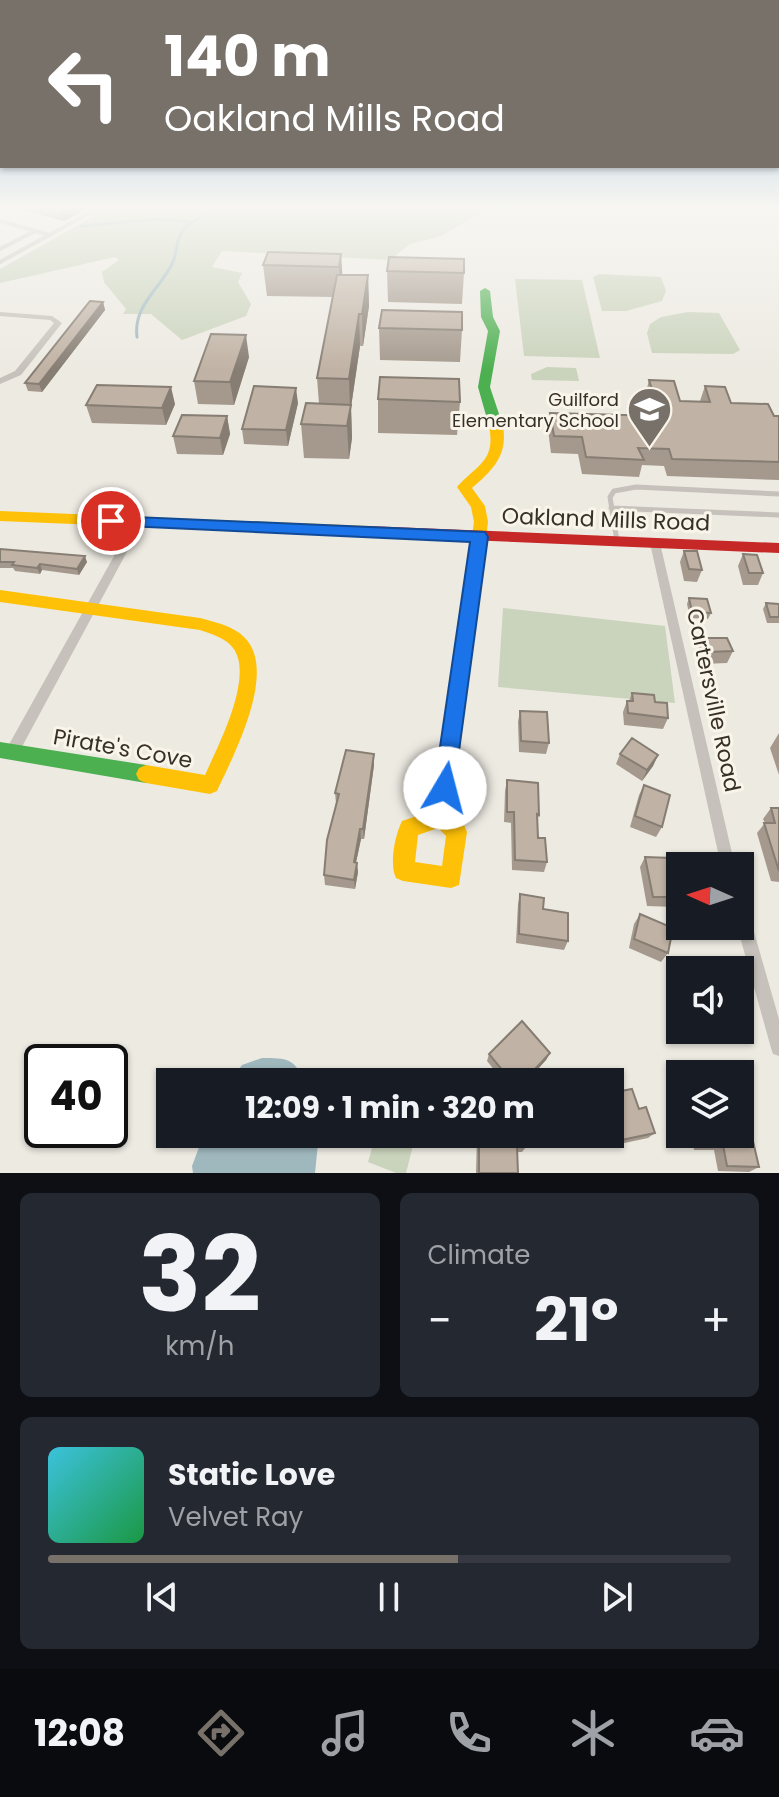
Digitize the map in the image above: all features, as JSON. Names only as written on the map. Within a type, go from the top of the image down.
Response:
[{"type":"street","points":[[441,818],[479,537],[478,506],[464,487],[493,463],[499,443],[484,387],[494,331],[487,317],[485,291]]},
{"type":"street","points":[[0,314],[52,318],[58,323],[18,373],[0,381]]},
{"type":"street","name":"Oakland Mills Road","points":[[0,516],[779,548]]},
{"type":"street","points":[[6,751],[91,610],[138,522]]},
{"type":"street","name":"Cartersville Road","points":[[655,543],[725,852]]},
{"type":"street","points":[[0,596],[91,610]]},
{"type":"street","name":"Pirate's Cove","points":[[6,751],[210,785],[246,691],[250,670],[241,645],[230,636],[200,624],[91,610]]},
{"type":"street","points":[[748,940],[779,1048]]},
{"type":"lane","points":[[617,541],[610,497],[614,491],[624,488],[779,494]]},
{"type":"lane","points":[[611,508],[779,515]]},
{"type":"green space","points":[[15,261],[98,261],[0,283],[0,269]]},
{"type":"green space","points":[[118,261],[216,261],[212,267],[242,273],[238,282],[251,304],[246,316],[182,340],[151,314],[123,314],[126,309],[104,282],[102,272]]},
{"type":"green space","points":[[599,274],[661,277],[666,291],[662,301],[626,311],[602,311],[593,277]]},
{"type":"green space","points":[[515,279],[582,280],[600,358],[524,356]]},
{"type":"green space","points":[[688,312],[719,313],[740,350],[733,354],[652,353],[647,333],[650,324],[661,317]]},
{"type":"green space","points":[[547,367],[576,368],[579,381],[532,380],[531,374]]},
{"type":"green space","points":[[503,608],[665,626],[675,703],[498,687]]},
{"type":"green space","points":[[372,1148],[412,1148],[406,1173],[396,1173],[368,1162]]},
{"type":"water","points":[[262,1058],[278,1058],[289,1061],[297,1068],[240,1068]]},
{"type":"water","points":[[199,1148],[318,1148],[315,1173],[193,1173],[192,1166]]},
{"type":"building","points":[[265,261],[340,261],[339,267],[263,265]]},
{"type":"building","points":[[388,261],[464,261],[464,273],[387,271]]},
{"type":"building","points":[[337,275],[368,275],[362,314],[359,314],[349,379],[317,378]]},
{"type":"building","points":[[90,301],[103,302],[39,384],[25,383]]},
{"type":"building","points":[[382,310],[462,312],[462,330],[379,328]]},
{"type":"building","points":[[211,334],[246,335],[230,382],[194,381]]},
{"type":"building","points":[[380,377],[459,379],[460,402],[378,399]]},
{"type":"building","points":[[649,380],[674,381],[680,401],[710,402],[705,386],[725,387],[731,403],[768,404],[774,416],[779,416],[779,462],[672,459],[669,449],[638,448],[644,460],[586,457],[582,437],[554,436],[550,413],[660,416]]},
{"type":"building","points":[[97,385],[171,387],[162,408],[86,405]]},
{"type":"building","points":[[254,386],[296,388],[286,430],[242,429]]},
{"type":"building","points":[[306,403],[351,405],[347,426],[301,424]]},
{"type":"building","points":[[182,415],[227,416],[220,438],[173,436]]},
{"type":"building","points":[[0,549],[85,556],[77,569],[40,564],[37,568],[0,562]]},
{"type":"building","points":[[684,551],[697,551],[702,570],[689,569]]},
{"type":"building","points":[[743,554],[757,555],[763,573],[749,573]]},
{"type":"building","points":[[689,598],[707,599],[711,613],[692,612]]},
{"type":"building","points":[[766,603],[779,604],[779,617],[770,617]]},
{"type":"building","points":[[703,638],[727,638],[733,651],[709,652]]},
{"type":"building","points":[[632,693],[654,695],[655,702],[667,703],[668,718],[628,713],[627,701],[633,701]]},
{"type":"building","points":[[520,711],[547,712],[549,743],[521,741]]},
{"type":"building","points":[[632,738],[658,755],[647,770],[620,754]]},
{"type":"building","points":[[346,750],[374,754],[363,829],[360,829],[354,862],[357,863],[354,880],[324,875],[327,840],[339,794],[335,793]]},
{"type":"building","points":[[507,780],[538,783],[538,838],[545,838],[547,862],[515,860],[514,812],[507,812]]},
{"type":"building","points":[[644,785],[670,795],[662,827],[635,816]]},
{"type":"building","points":[[771,808],[779,808],[779,871],[764,823],[775,823]]},
{"type":"building","points":[[645,857],[666,858],[666,897],[653,897]]},
{"type":"building","points":[[520,894],[544,898],[543,909],[568,913],[568,941],[519,934]]},
{"type":"building","points":[[640,914],[666,925],[666,940],[671,940],[668,953],[634,939]]},
{"type":"building","points":[[522,1021],[550,1053],[536,1068],[500,1068],[489,1054]]},
{"type":"building","points":[[632,1089],[639,1109],[646,1107],[655,1133],[624,1139],[624,1090]]},
{"type":"building","points":[[754,1146],[759,1167],[727,1166],[724,1148],[754,1148]]},
{"type":"building","points":[[479,1148],[517,1148],[518,1173],[479,1173]]},
{"type":"waterway","points":[[137,337],[143,307],[173,261]]},
{"type":"traffic: fast","points":[[485,291],[487,317],[494,331],[484,387],[496,426]]},
{"type":"traffic: fast","points":[[0,750],[146,774]]},
{"type":"traffic: slow","points":[[441,818],[409,828],[403,871],[451,878],[457,832],[441,818],[481,522],[478,506],[464,487],[486,468],[496,454],[496,426]]},
{"type":"traffic: slow","points":[[0,516],[368,531]]},
{"type":"traffic: slow","points":[[0,596],[200,624],[224,633],[239,643],[248,662],[245,697],[210,785],[146,774]]},
{"type":"traffic: jam","points":[[368,531],[779,548]]},
{"type":"place","name":"Guilford Elementary School","points":[[650,449]]},
{"type":"route","points":[[111,521],[479,537],[445,788]]}]
